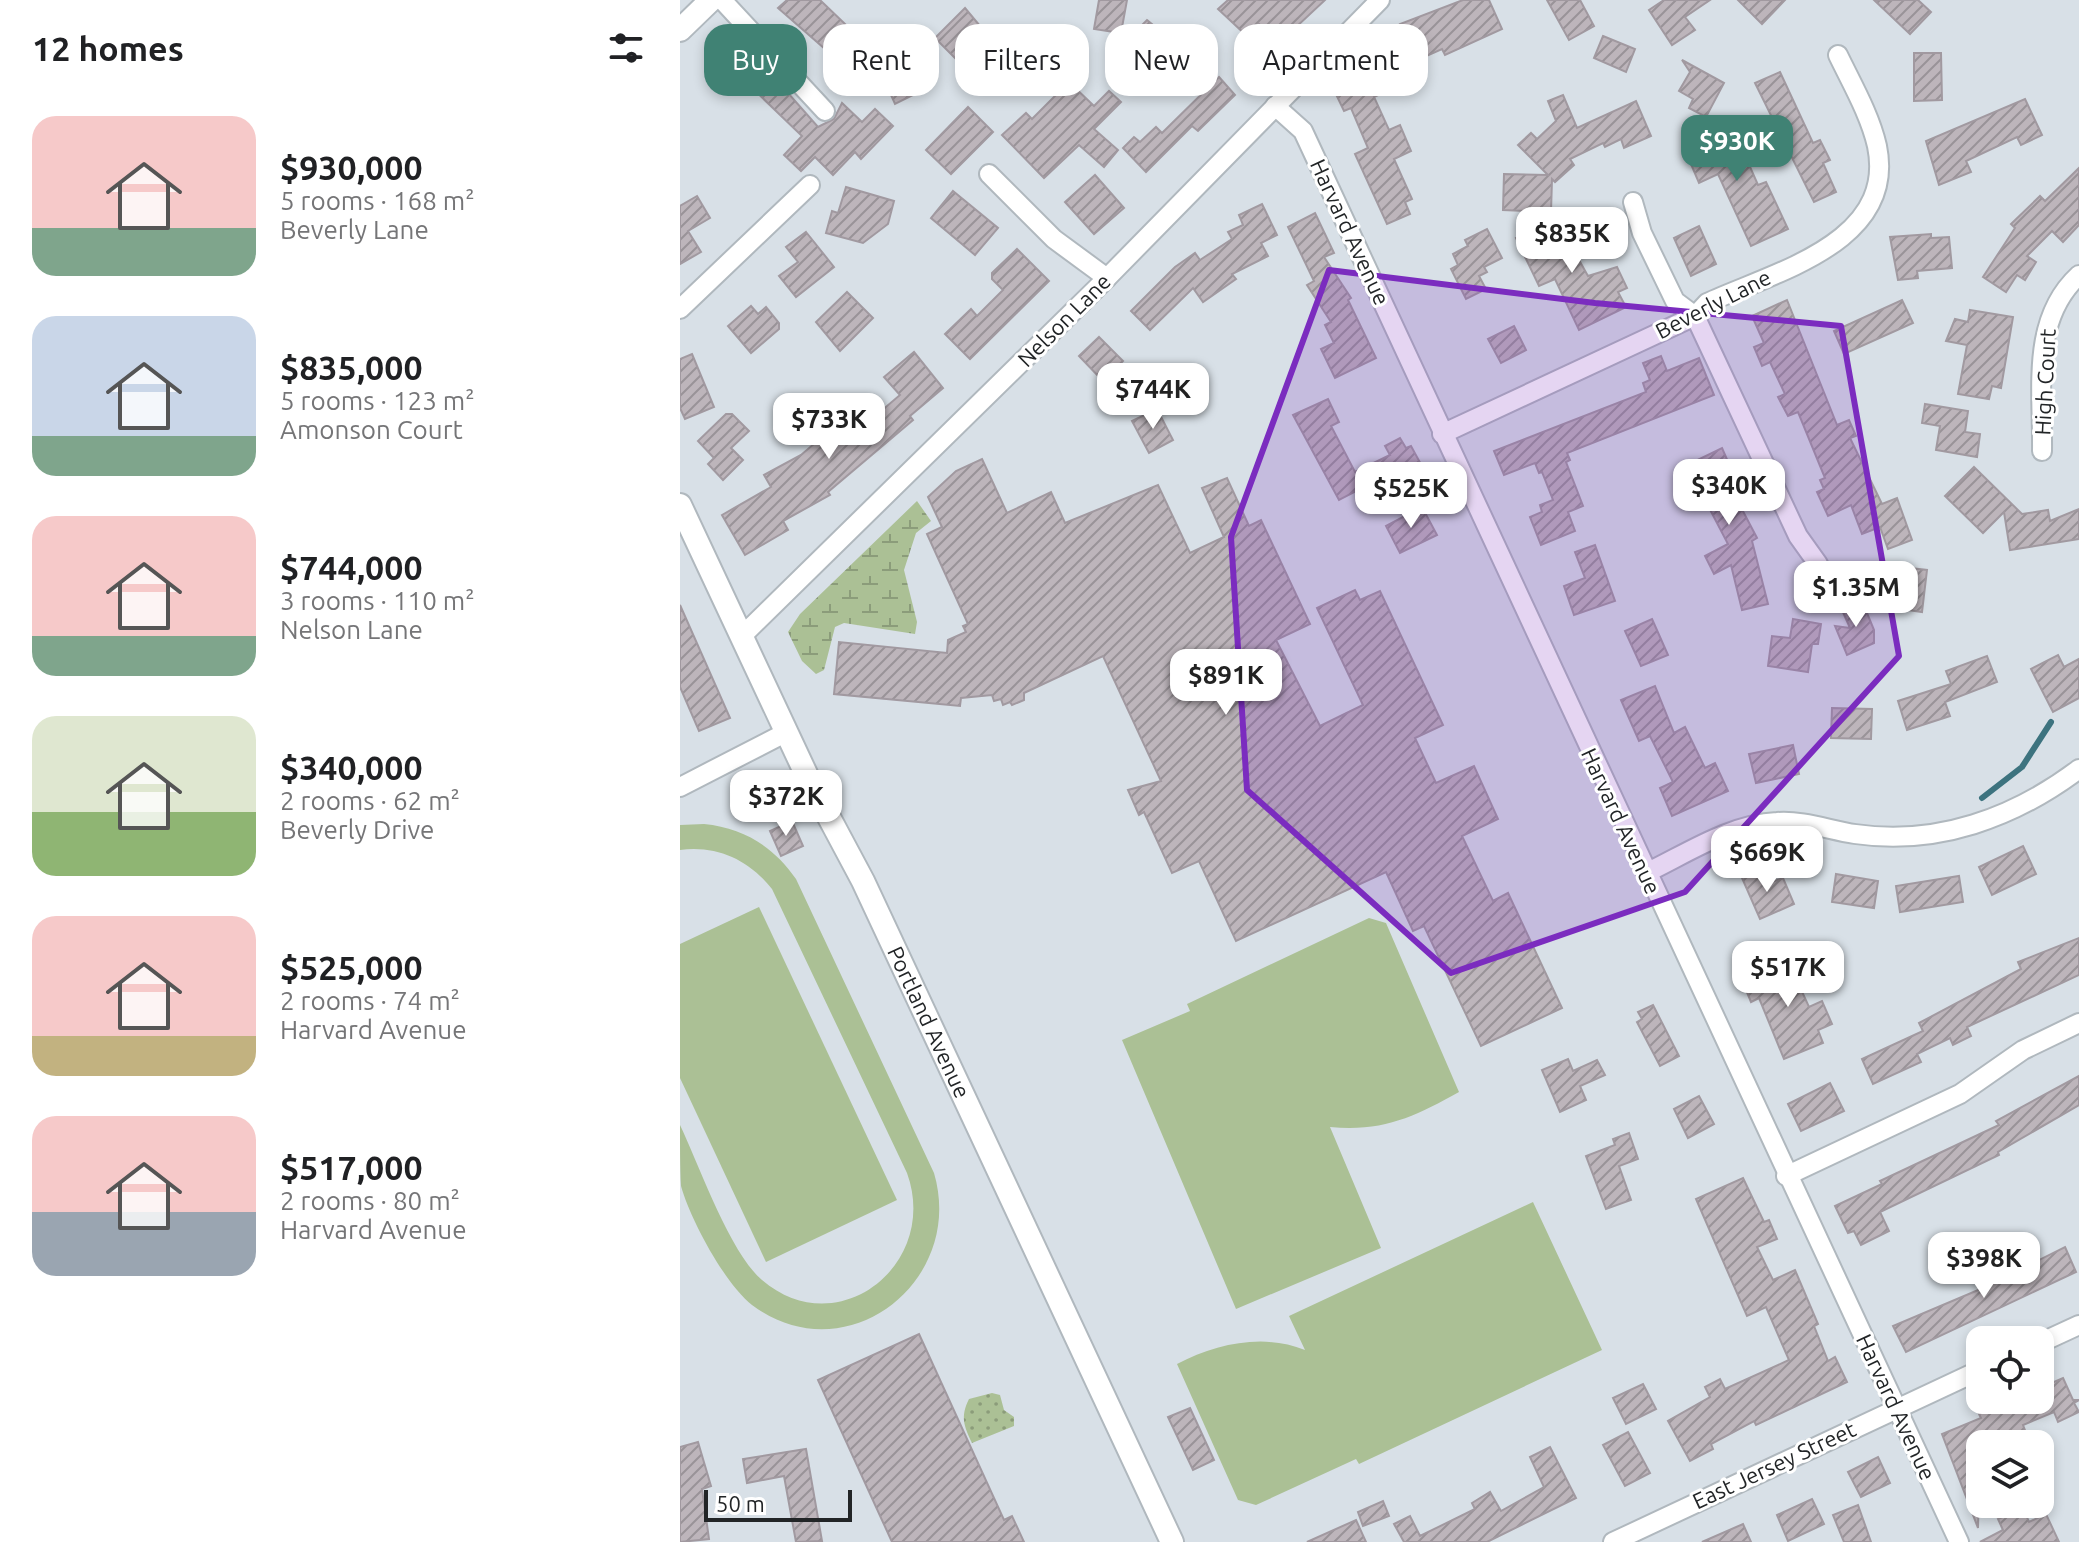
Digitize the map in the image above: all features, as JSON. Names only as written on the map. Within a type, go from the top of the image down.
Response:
[{"type":"street","points":[[680,30],[711,0]]},
{"type":"street","points":[[722,0],[825,111]]},
{"type":"street","name":"Nelson Lane","points":[[742,636],[1107,278],[1380,0]]},
{"type":"street","name":"Beverly Lane","points":[[1442,434],[1695,316],[1707,303],[1830,247],[1860,223],[1870,208],[1879,171],[1878,150],[1873,129],[1838,55]]},
{"type":"street","name":"Harvard Avenue","points":[[1275,106],[1303,131],[1786,1176],[1959,1542]]},
{"type":"street","points":[[989,174],[1054,239],[1107,278]]},
{"type":"street","points":[[680,309],[810,185]]},
{"type":"street","points":[[1633,202],[1642,233],[1675,301],[1695,316],[1798,536],[1818,564]]},
{"type":"street","name":"High Court","points":[[2042,451],[2046,330],[2061,294],[2079,275]]},
{"type":"street","name":"Portland Avenue","points":[[680,505],[787,732],[863,881],[1172,1542]]},
{"type":"street","points":[[680,787],[787,732]]},
{"type":"street","points":[[1646,873],[1728,834],[1760,824],[1793,822],[1885,837],[1967,827],[2020,807],[2079,769]]},
{"type":"street","points":[[1786,1176],[1960,1094],[2023,1050],[2079,1023]]},
{"type":"street","points":[[2054,1337],[2079,1325]]},
{"type":"street","name":"East Jersey Street","points":[[1613,1542],[1966,1376]]},
{"type":"highlighted area","points":[[1329,270],[1595,303],[1841,326],[1899,656],[1685,892],[1451,973],[1247,790],[1231,537]]},
{"type":"green space","points":[[917,501],[931,521],[916,533],[904,570],[917,622],[915,634],[844,623],[835,627],[824,670],[816,674],[802,661],[788,632],[800,614]]},
{"type":"green space","points":[[704,824],[732,830],[757,841],[778,857],[796,879],[934,1173],[939,1213],[932,1249],[915,1281],[890,1306],[859,1323],[824,1329],[788,1324],[752,1305],[731,1282],[710,1250],[681,1186],[680,1125],[738,1250],[762,1280],[791,1298],[821,1304],[850,1299],[875,1285],[896,1264],[909,1237],[913,1206],[907,1173],[772,889],[753,870],[731,857],[707,850],[680,850],[680,825]]},
{"type":"green space","points":[[759,907],[897,1200],[766,1262],[680,1078],[680,944]]},
{"type":"green space","points":[[1369,918],[1386,923],[1459,1092],[1398,1121],[1366,1127],[1330,1127],[1381,1248],[1236,1309],[1122,1040],[1190,1011],[1187,1004]]},
{"type":"green space","points":[[1533,1202],[1602,1350],[1359,1464],[1356,1459],[1256,1505],[1238,1500],[1177,1364],[1208,1351],[1240,1343],[1273,1342],[1305,1350],[1289,1316]]},
{"type":"green space","points":[[992,1393],[1000,1395],[1004,1410],[1014,1417],[1014,1426],[972,1443],[964,1421],[966,1405],[969,1399]]},
{"type":"building","points":[[787,0],[820,0],[845,24],[823,24],[823,47],[807,33],[807,24],[796,24],[778,8]]},
{"type":"building","points":[[1099,0],[1127,0],[1123,24],[1105,24],[1105,31],[1094,29]]},
{"type":"building","points":[[1228,0],[1325,0],[1299,24],[1234,24],[1218,9]]},
{"type":"building","points":[[1463,0],[1489,0],[1502,29],[1445,55],[1442,49],[1428,55],[1428,24],[1400,24]]},
{"type":"building","points":[[1547,0],[1580,0],[1594,26],[1569,40]]},
{"type":"building","points":[[1664,0],[1710,0],[1685,17],[1695,30],[1672,45],[1649,10]]},
{"type":"building","points":[[1738,0],[1785,0],[1762,24]]},
{"type":"building","points":[[1874,0],[1918,0],[1931,12],[1910,34]]},
{"type":"building","points":[[965,8],[978,24],[955,24],[955,58],[939,42],[939,34]]},
{"type":"building","points":[[1603,36],[1635,49],[1626,72],[1594,58]]},
{"type":"building","points":[[1914,53],[1941,53],[1942,100],[1914,101]]},
{"type":"building","points":[[1682,60],[1724,83],[1706,117],[1689,108],[1693,99],[1679,91],[1690,72]]},
{"type":"building","points":[[1780,72],[1813,143],[1820,140],[1830,160],[1823,163],[1836,192],[1814,202],[1755,83]]},
{"type":"building","points":[[1218,78],[1234,96],[1198,131],[1192,126],[1146,172],[1123,148],[1134,137],[1140,142],[1156,127],[1162,133],[1200,96],[1218,96]]},
{"type":"building","points":[[1105,95],[1114,96],[1121,102],[1094,129],[1118,150],[1104,167],[1079,145],[1044,178],[1002,135],[1026,113],[1032,119],[1055,96],[1084,96],[1094,106]]},
{"type":"building","points":[[1563,95],[1577,128],[1636,101],[1651,136],[1624,148],[1621,139],[1605,147],[1603,143],[1570,159],[1574,165],[1555,182],[1552,179],[1551,212],[1503,210],[1504,174],[1548,175],[1518,145],[1531,133],[1537,139],[1556,121],[1548,101]]},
{"type":"building","points":[[760,96],[791,96],[818,127],[834,119],[842,103],[862,122],[875,109],[893,126],[861,159],[855,152],[833,175],[815,157],[801,171],[784,155],[802,136]]},
{"type":"building","points":[[891,96],[911,96],[895,104]]},
{"type":"building","points":[[1337,96],[1376,96],[1389,130],[1400,125],[1411,151],[1394,159],[1412,199],[1405,202],[1410,214],[1387,224],[1355,154],[1368,148],[1351,108],[1344,111]]},
{"type":"building","points":[[2025,99],[2042,135],[2021,145],[2017,137],[1966,161],[1971,172],[1939,185],[1926,141]]},
{"type":"building","points":[[968,107],[993,132],[951,174],[926,150]]},
{"type":"building","points":[[1731,124],[1758,185],[1766,182],[1788,229],[1751,246],[1718,174],[1699,183],[1685,150],[1685,144]]},
{"type":"building","points":[[2079,168],[2079,225],[2063,242],[2052,231],[2027,256],[2036,262],[2025,280],[2017,275],[2006,292],[1983,277],[2015,228],[2011,224],[2040,196],[2045,201]]},
{"type":"building","points":[[1095,175],[1124,208],[1094,234],[1065,202]]},
{"type":"building","points":[[846,187],[894,201],[888,224],[863,243],[826,233],[832,211],[838,213]]},
{"type":"building","points":[[953,191],[998,228],[975,255],[931,218]]},
{"type":"building","points":[[697,196],[710,218],[688,231],[701,252],[680,264],[680,206]]},
{"type":"building","points":[[1262,204],[1277,235],[1261,243],[1268,256],[1232,274],[1236,279],[1203,302],[1193,288],[1150,330],[1131,311],[1175,267],[1195,253],[1200,260],[1232,239],[1228,232],[1243,225],[1239,215]]},
{"type":"building","points":[[1315,213],[1334,253],[1324,257],[1351,298],[1348,300],[1376,358],[1335,378],[1321,349],[1334,343],[1325,325],[1331,322],[1307,285],[1314,281],[1288,227]]},
{"type":"building","points":[[1556,219],[1588,276],[1617,267],[1627,288],[1618,292],[1626,307],[1579,330],[1555,279],[1539,286],[1516,238]]},
{"type":"building","points":[[1699,226],[1716,264],[1691,276],[1674,238]]},
{"type":"building","points":[[1487,229],[1502,258],[1484,267],[1487,272],[1479,276],[1486,289],[1466,299],[1451,269],[1458,265],[1453,254],[1468,246],[1465,240]]},
{"type":"building","points":[[806,232],[834,267],[796,297],[779,276],[798,262],[786,247]]},
{"type":"building","points":[[1931,234],[1931,238],[1949,237],[1952,268],[1917,271],[1918,278],[1898,280],[1890,237]]},
{"type":"building","points":[[1017,249],[1049,281],[970,359],[945,334],[971,309],[977,316],[1003,290],[992,279],[992,273]]},
{"type":"building","points":[[847,292],[873,318],[840,351],[816,322]]},
{"type":"building","points":[[1787,300],[1837,425],[1849,420],[1856,436],[1850,438],[1882,504],[1897,498],[1912,540],[1888,549],[1880,527],[1862,534],[1851,505],[1828,516],[1817,492],[1824,489],[1820,480],[1825,478],[1798,412],[1788,416],[1778,397],[1785,394],[1770,362],[1762,366],[1754,347],[1764,343],[1752,316]]},
{"type":"building","points":[[1902,300],[1913,323],[1844,354],[1834,331]]},
{"type":"building","points":[[751,306],[758,314],[766,307],[779,323],[779,329],[751,353],[728,326]]},
{"type":"building","points":[[1970,310],[2013,317],[2001,388],[1992,386],[1989,399],[1958,394],[1967,345],[1946,341],[1955,319],[1968,322]]},
{"type":"building","points":[[1514,326],[1526,350],[1501,363],[1488,339]]},
{"type":"building","points":[[1099,337],[1123,361],[1103,381],[1079,356]]},
{"type":"building","points":[[914,352],[943,388],[910,416],[913,420],[828,492],[830,495],[783,521],[788,530],[745,555],[722,515],[771,487],[764,475],[801,455],[841,421],[853,435],[900,395],[884,377]]},
{"type":"building","points":[[692,354],[714,407],[685,419],[680,408],[680,359]]},
{"type":"building","points":[[1661,356],[1667,371],[1699,358],[1714,395],[1567,453],[1570,460],[1566,462],[1583,506],[1568,512],[1575,531],[1541,545],[1530,517],[1542,512],[1540,505],[1553,500],[1542,472],[1539,473],[1535,463],[1504,475],[1494,451],[1646,392],[1643,383],[1650,380],[1643,363]]},
{"type":"building","points":[[1328,399],[1339,422],[1331,426],[1355,472],[1390,455],[1385,446],[1400,438],[1406,448],[1411,446],[1423,468],[1390,485],[1385,476],[1339,500],[1293,415]]},
{"type":"building","points":[[1925,404],[1968,411],[1965,432],[1980,434],[1977,457],[1936,450],[1940,426],[1922,423]]},
{"type":"building","points":[[1157,409],[1173,440],[1149,453],[1132,421]]},
{"type":"building","points":[[726,414],[732,414],[749,431],[731,448],[743,460],[723,480],[708,464],[714,458],[698,441]]},
{"type":"building","points":[[1722,448],[1732,471],[1724,475],[1757,538],[1752,541],[1768,604],[1742,610],[1731,565],[1714,574],[1705,556],[1728,544],[1705,500],[1699,502],[1683,467]]},
{"type":"building","points":[[982,459],[1007,513],[1051,492],[1065,523],[1158,485],[1190,553],[1224,537],[1202,488],[1227,478],[1249,526],[1261,520],[1310,624],[1276,640],[1320,726],[1363,705],[1317,608],[1355,590],[1360,600],[1380,591],[1443,725],[1415,738],[1436,783],[1474,766],[1498,819],[1462,836],[1493,901],[1508,893],[1562,1008],[1481,1046],[1424,926],[1413,931],[1386,872],[1236,941],[1199,861],[1172,873],[1144,812],[1139,815],[1128,790],[1161,781],[1103,656],[1024,693],[1024,700],[1012,705],[1010,702],[1003,705],[1001,699],[994,701],[992,695],[961,698],[960,706],[834,694],[839,642],[947,653],[948,640],[966,632],[963,626],[968,624],[927,534],[942,527],[928,497],[956,471]]},
{"type":"building","points":[[1974,467],[2022,514],[2048,510],[2050,521],[2079,509],[2079,539],[2010,550],[2004,512],[1983,533],[1945,496]]},
{"type":"building","points":[[1422,507],[1437,535],[1400,553],[1386,526]]},
{"type":"building","points":[[1595,545],[1615,601],[1574,615],[1564,586],[1585,578],[1575,552]]},
{"type":"building","points":[[1874,564],[1927,570],[1922,612],[1894,608],[1896,589],[1872,586]]},
{"type":"building","points":[[1862,601],[1874,630],[1874,643],[1847,655],[1835,626],[1850,628],[1842,610]]},
{"type":"building","points":[[680,605],[730,718],[699,731],[680,687]]},
{"type":"building","points":[[1652,619],[1668,655],[1641,666],[1625,631]]},
{"type":"building","points":[[1793,619],[1821,624],[1818,644],[1812,644],[1808,672],[1768,666],[1772,636],[1790,638]]},
{"type":"building","points":[[2058,655],[2064,667],[2079,659],[2079,698],[2053,712],[2031,669]]},
{"type":"building","points":[[1987,656],[1997,682],[1945,702],[1950,716],[1907,730],[1898,701],[1951,684],[1946,671]]},
{"type":"building","points":[[1655,686],[1674,733],[1685,727],[1705,768],[1715,763],[1728,791],[1672,816],[1660,788],[1673,782],[1650,736],[1639,741],[1621,700]]},
{"type":"building","points":[[1832,708],[1872,709],[1871,739],[1831,738]]},
{"type":"building","points":[[1793,745],[1799,774],[1756,783],[1749,754]]},
{"type":"building","points":[[792,821],[803,846],[781,856],[770,831]]},
{"type":"building","points":[[2023,846],[2036,874],[1992,895],[1979,867]]},
{"type":"building","points":[[1762,868],[1769,883],[1783,878],[1794,904],[1760,919],[1742,878]]},
{"type":"building","points":[[1836,874],[1878,881],[1874,908],[1832,902]]},
{"type":"building","points":[[1959,876],[1963,902],[1900,912],[1896,886]]},
{"type":"building","points":[[2079,938],[2079,975],[1967,1027],[1971,1036],[1953,1045],[1950,1038],[1917,1054],[1921,1062],[1873,1084],[1862,1059],[1923,1031],[1919,1023],[2021,969],[2018,962]]},
{"type":"building","points":[[1787,959],[1809,1007],[1822,1001],[1832,1024],[1818,1030],[1823,1043],[1784,1059],[1759,998],[1751,1002],[1742,980]]},
{"type":"building","points":[[1653,1005],[1679,1056],[1660,1066],[1637,1022],[1642,1019],[1638,1012]]},
{"type":"building","points":[[1568,1059],[1573,1071],[1597,1060],[1605,1075],[1580,1086],[1586,1100],[1560,1112],[1542,1070]]},
{"type":"building","points":[[2079,1076],[2079,1105],[1998,1152],[1999,1155],[1880,1212],[1889,1231],[1861,1245],[1854,1231],[1848,1233],[1835,1206],[1882,1184],[1880,1181],[1999,1125],[1996,1121]]},
{"type":"building","points":[[1830,1083],[1844,1111],[1801,1131],[1788,1104]]},
{"type":"building","points":[[1699,1096],[1714,1124],[1688,1138],[1674,1109]]},
{"type":"building","points":[[1629,1133],[1638,1159],[1619,1166],[1631,1200],[1606,1209],[1586,1156],[1615,1145],[1613,1139]]},
{"type":"building","points":[[1743,1178],[1764,1222],[1769,1220],[1777,1239],[1757,1247],[1773,1280],[1795,1270],[1818,1324],[1814,1326],[1828,1361],[1835,1357],[1847,1382],[1756,1425],[1754,1421],[1711,1444],[1713,1449],[1690,1461],[1668,1421],[1710,1397],[1705,1387],[1720,1379],[1725,1389],[1789,1360],[1766,1307],[1747,1316],[1696,1199]]},
{"type":"building","points":[[2065,1247],[2076,1272],[1906,1352],[1893,1326],[1983,1288]]},
{"type":"building","points":[[919,1334],[1004,1520],[1012,1516],[1024,1542],[892,1542],[818,1380]]},
{"type":"building","points":[[2063,1378],[2073,1400],[2079,1400],[2074,1403],[2079,1412],[2058,1422],[2054,1412],[2054,1382]]},
{"type":"building","points":[[1643,1384],[1656,1409],[1626,1424],[1613,1398]]},
{"type":"building","points":[[1190,1408],[1214,1460],[1193,1470],[1168,1417]]},
{"type":"building","points":[[1979,1414],[2049,1414],[2023,1425],[2025,1430],[1966,1430],[1966,1497],[1942,1434],[1981,1418]]},
{"type":"building","points":[[1628,1432],[1650,1473],[1625,1486],[1603,1445]]},
{"type":"building","points":[[698,1442],[711,1486],[702,1489],[709,1539],[680,1542],[680,1447]]},
{"type":"building","points":[[1550,1447],[1576,1498],[1487,1542],[1404,1542],[1394,1524],[1410,1516],[1420,1536],[1475,1509],[1472,1503],[1490,1492],[1501,1511],[1544,1487],[1530,1457]]},
{"type":"building","points":[[806,1449],[822,1541],[796,1542],[784,1476],[747,1483],[743,1459]]},
{"type":"building","points":[[1878,1457],[1890,1483],[1861,1497],[1848,1472]]},
{"type":"building","points":[[1812,1499],[1824,1524],[1788,1541],[1777,1515]]},
{"type":"building","points":[[1383,1501],[1389,1516],[1363,1526],[1358,1512]]},
{"type":"building","points":[[1858,1505],[1871,1542],[1844,1542],[1833,1515]]},
{"type":"building","points":[[2027,1518],[2029,1522],[2048,1518],[2059,1542],[1980,1542],[2003,1530],[1998,1519]]},
{"type":"building","points":[[1356,1520],[1366,1542],[1307,1542]]},
{"type":"building","points":[[1743,1524],[1751,1542],[1702,1542]]},
{"type":"waterway","points":[[1982,798],[2022,767],[2051,722]]}]
